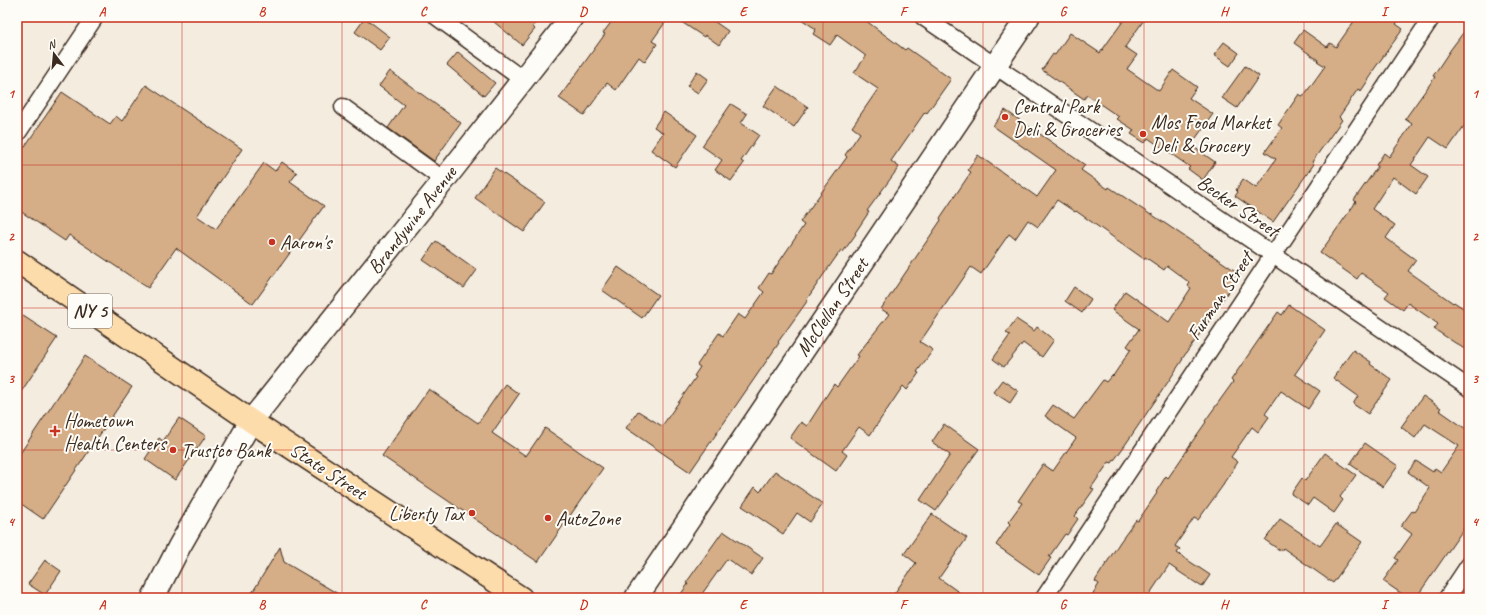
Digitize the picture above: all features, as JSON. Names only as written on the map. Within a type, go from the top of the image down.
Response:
[{"type":"main road","name":"Brandywine Avenue","points":[[153,598],[179,546],[252,421],[572,17]]},
{"type":"main road","name":"McClellan Street","points":[[636,598],[1028,17]]},
{"type":"main road","name":"State Street","points":[[17,261],[252,421],[521,598]]},
{"type":"street","points":[[17,134],[95,17]]},
{"type":"street","points":[[436,17],[522,79]]},
{"type":"street","name":"Becker Street","points":[[923,17],[1469,388]]},
{"type":"street","name":"Furman Street","points":[[1044,598],[1432,17]]},
{"type":"street","points":[[343,107],[444,180]]},
{"type":"street","points":[[1447,598],[1469,565]]},
{"type":"building","points":[[488,17],[541,17],[533,27],[535,29],[522,45]]},
{"type":"building","points":[[615,17],[669,17],[652,41],[657,44],[645,62],[639,57],[616,90],[607,83],[584,115],[559,98],[605,34],[603,33]]},
{"type":"building","points":[[674,17],[708,17],[728,31],[719,45]]},
{"type":"building","points":[[798,17],[861,17],[905,50],[907,48],[951,79],[927,113],[925,112],[891,161],[899,167],[867,211],[869,212],[855,233],[856,234],[843,252],[841,250],[822,277],[807,299],[808,300],[778,342],[779,343],[690,472],[626,428],[638,411],[662,426],[696,377],[694,376],[700,367],[697,365],[719,333],[723,336],[738,314],[745,319],[764,292],[759,288],[769,273],[771,274],[804,225],[800,222],[847,157],[845,155],[860,133],[852,127],[878,89],[854,73],[866,56],[837,35],[830,45],[813,34],[816,29]]},
{"type":"building","points":[[1126,17],[1146,17],[1125,47],[1137,55],[1127,69],[1159,91],[1173,70],[1197,87],[1189,98],[1213,114],[1191,145],[1215,162],[1203,180],[1188,169],[1190,167],[1148,138],[1145,143],[1131,134],[1134,130],[1117,119],[1119,117],[1087,95],[1084,99],[1042,70],[1053,54],[1055,55],[1070,33],[1100,53]]},
{"type":"building","points":[[1357,17],[1401,17],[1396,24],[1403,29],[1372,72],[1373,73],[1361,91],[1358,89],[1339,117],[1342,120],[1312,162],[1314,164],[1273,222],[1235,196],[1238,192],[1236,190],[1243,179],[1256,188],[1276,159],[1265,152],[1282,128],[1278,125],[1299,94],[1302,96],[1305,94],[1325,66],[1294,43],[1303,30],[1327,47],[1330,43],[1336,47]]},
{"type":"building","points":[[365,18],[390,37],[380,50],[355,32]]},
{"type":"building","points":[[1469,25],[1469,119],[1448,149],[1430,137],[1411,165],[1428,177],[1416,194],[1393,177],[1372,209],[1395,225],[1386,238],[1416,260],[1408,271],[1453,303],[1454,302],[1469,312],[1469,352],[1434,329],[1438,324],[1408,303],[1403,310],[1385,297],[1389,292],[1361,273],[1357,279],[1320,253],[1356,202],[1354,200],[1378,166],[1376,165],[1384,153],[1389,157],[1412,124],[1405,119],[1435,77],[1433,76],[1451,49]]},
{"type":"building","points":[[1224,42],[1239,53],[1230,66],[1214,55]]},
{"type":"building","points":[[458,52],[495,83],[484,96],[447,65]]},
{"type":"building","points":[[1245,66],[1259,76],[1237,108],[1222,98]]},
{"type":"building","points":[[390,71],[461,123],[434,161],[388,128],[404,105],[379,86]]},
{"type":"building","points":[[697,71],[708,79],[698,93],[687,86]]},
{"type":"building","points":[[146,85],[242,149],[197,216],[216,229],[264,163],[275,171],[282,162],[297,173],[290,182],[324,206],[253,304],[176,248],[148,288],[69,235],[65,241],[17,209],[17,158],[62,92],[110,124],[116,116],[122,121]]},
{"type":"building","points":[[777,86],[808,107],[794,127],[763,106]]},
{"type":"building","points":[[731,104],[747,114],[741,123],[759,135],[741,161],[744,163],[731,181],[715,170],[722,160],[702,146]]},
{"type":"building","points":[[1005,110],[1085,165],[1081,170],[1108,189],[1109,187],[1151,214],[1240,274],[1123,448],[1112,463],[1109,462],[1091,488],[1094,489],[1075,516],[1078,519],[1067,535],[1065,534],[1039,575],[996,545],[1010,524],[1008,522],[1022,503],[1018,501],[1043,464],[1053,471],[1076,438],[1045,416],[1053,405],[1074,419],[1103,380],[1106,382],[1112,375],[1113,376],[1131,349],[1127,346],[1139,329],[1112,310],[1125,291],[1169,322],[1191,288],[1188,286],[1190,283],[1167,266],[1164,270],[1145,257],[1144,259],[1076,211],[1075,212],[1057,200],[1038,227],[1028,220],[1015,239],[1009,234],[981,274],[971,267],[920,342],[933,350],[917,372],[919,373],[907,390],[903,386],[870,435],[859,427],[842,451],[847,455],[836,471],[790,438],[801,422],[807,426],[834,384],[837,387],[859,356],[857,355],[889,314],[881,309],[941,220],[940,218],[971,172],[968,170],[978,155],[1037,197],[1056,170],[993,126]]},
{"type":"building","points":[[664,112],[697,135],[675,167],[651,150],[663,133],[654,127]]},
{"type":"building","points":[[495,168],[545,202],[524,232],[475,198]]},
{"type":"building","points":[[436,241],[477,270],[464,288],[423,260]]},
{"type":"building","points":[[618,267],[658,295],[642,318],[602,290]]},
{"type":"building","points":[[1074,287],[1091,299],[1082,313],[1065,301]]},
{"type":"building","points":[[1289,305],[1325,330],[1295,374],[1320,391],[1308,409],[1281,391],[1265,414],[1269,417],[1258,432],[1252,427],[1231,457],[1238,462],[1224,484],[1198,520],[1194,518],[1175,546],[1180,549],[1177,553],[1210,575],[1202,587],[1169,565],[1147,598],[1090,598],[1099,584],[1095,581],[1120,542],[1136,520],[1138,521],[1157,493],[1156,492],[1166,476],[1168,478],[1188,449],[1206,422],[1205,421],[1233,382],[1231,380],[1278,312],[1282,315]]},
{"type":"building","points":[[17,312],[57,338],[17,398]]},
{"type":"building","points":[[1016,319],[1034,331],[1037,327],[1054,340],[1042,357],[1023,343],[1004,367],[993,359],[1010,335],[1006,333]]},
{"type":"building","points":[[1353,350],[1371,362],[1370,364],[1392,380],[1368,414],[1353,404],[1358,396],[1333,378]]},
{"type":"building","points":[[85,356],[132,387],[43,519],[17,501],[17,458]]},
{"type":"building","points":[[1002,380],[1018,391],[1010,403],[993,392]]},
{"type":"building","points":[[505,384],[519,394],[492,433],[526,456],[545,428],[603,468],[538,562],[382,456],[429,389],[478,423]]},
{"type":"building","points":[[1423,396],[1441,408],[1439,410],[1469,431],[1469,521],[1416,598],[1408,598],[1383,581],[1398,560],[1395,558],[1412,534],[1401,526],[1412,511],[1414,512],[1430,488],[1408,472],[1416,461],[1433,472],[1435,468],[1441,472],[1459,446],[1425,424],[1415,438],[1401,427]]},
{"type":"building","name":"Trustco Bank","points":[[179,418],[206,436],[175,480],[145,459],[159,438],[163,441]]},
{"type":"building","points":[[944,424],[979,449],[936,511],[920,500],[950,455],[932,442]]},
{"type":"building","points":[[1365,443],[1398,466],[1383,487],[1350,464]]},
{"type":"building","points":[[1325,453],[1356,475],[1340,497],[1343,500],[1334,513],[1313,498],[1308,505],[1291,494],[1302,478],[1305,481]]},
{"type":"building","points":[[775,471],[823,504],[810,522],[797,513],[783,534],[742,506],[755,487],[760,492]]},
{"type":"building","points":[[932,514],[967,538],[939,578],[967,598],[891,598],[916,563],[904,554]]},
{"type":"building","points":[[1280,519],[1320,546],[1336,524],[1362,542],[1333,583],[1283,548],[1281,551],[1265,540]]},
{"type":"building","points":[[723,531],[763,558],[751,575],[727,559],[699,598],[678,598],[688,584],[686,583]]},
{"type":"building","points":[[280,547],[284,562],[345,598],[249,598]]},
{"type":"building","points":[[45,560],[61,571],[45,595],[28,584]]},
{"type":"place","name":"Central Park Deli & Groceries","points":[[1005,117]]},
{"type":"place","name":"Mos Food Market Deli & Grocery","points":[[1143,134]]},
{"type":"place","name":"Aaron's","points":[[272,242]]},
{"type":"place","name":"Hometown Health Centers","points":[[55,431]]},
{"type":"place","name":"Trustco Bank","points":[[173,450]]},
{"type":"place","name":"Liberty Tax","points":[[472,513]]},
{"type":"place","name":"AutoZone","points":[[548,518]]}]
